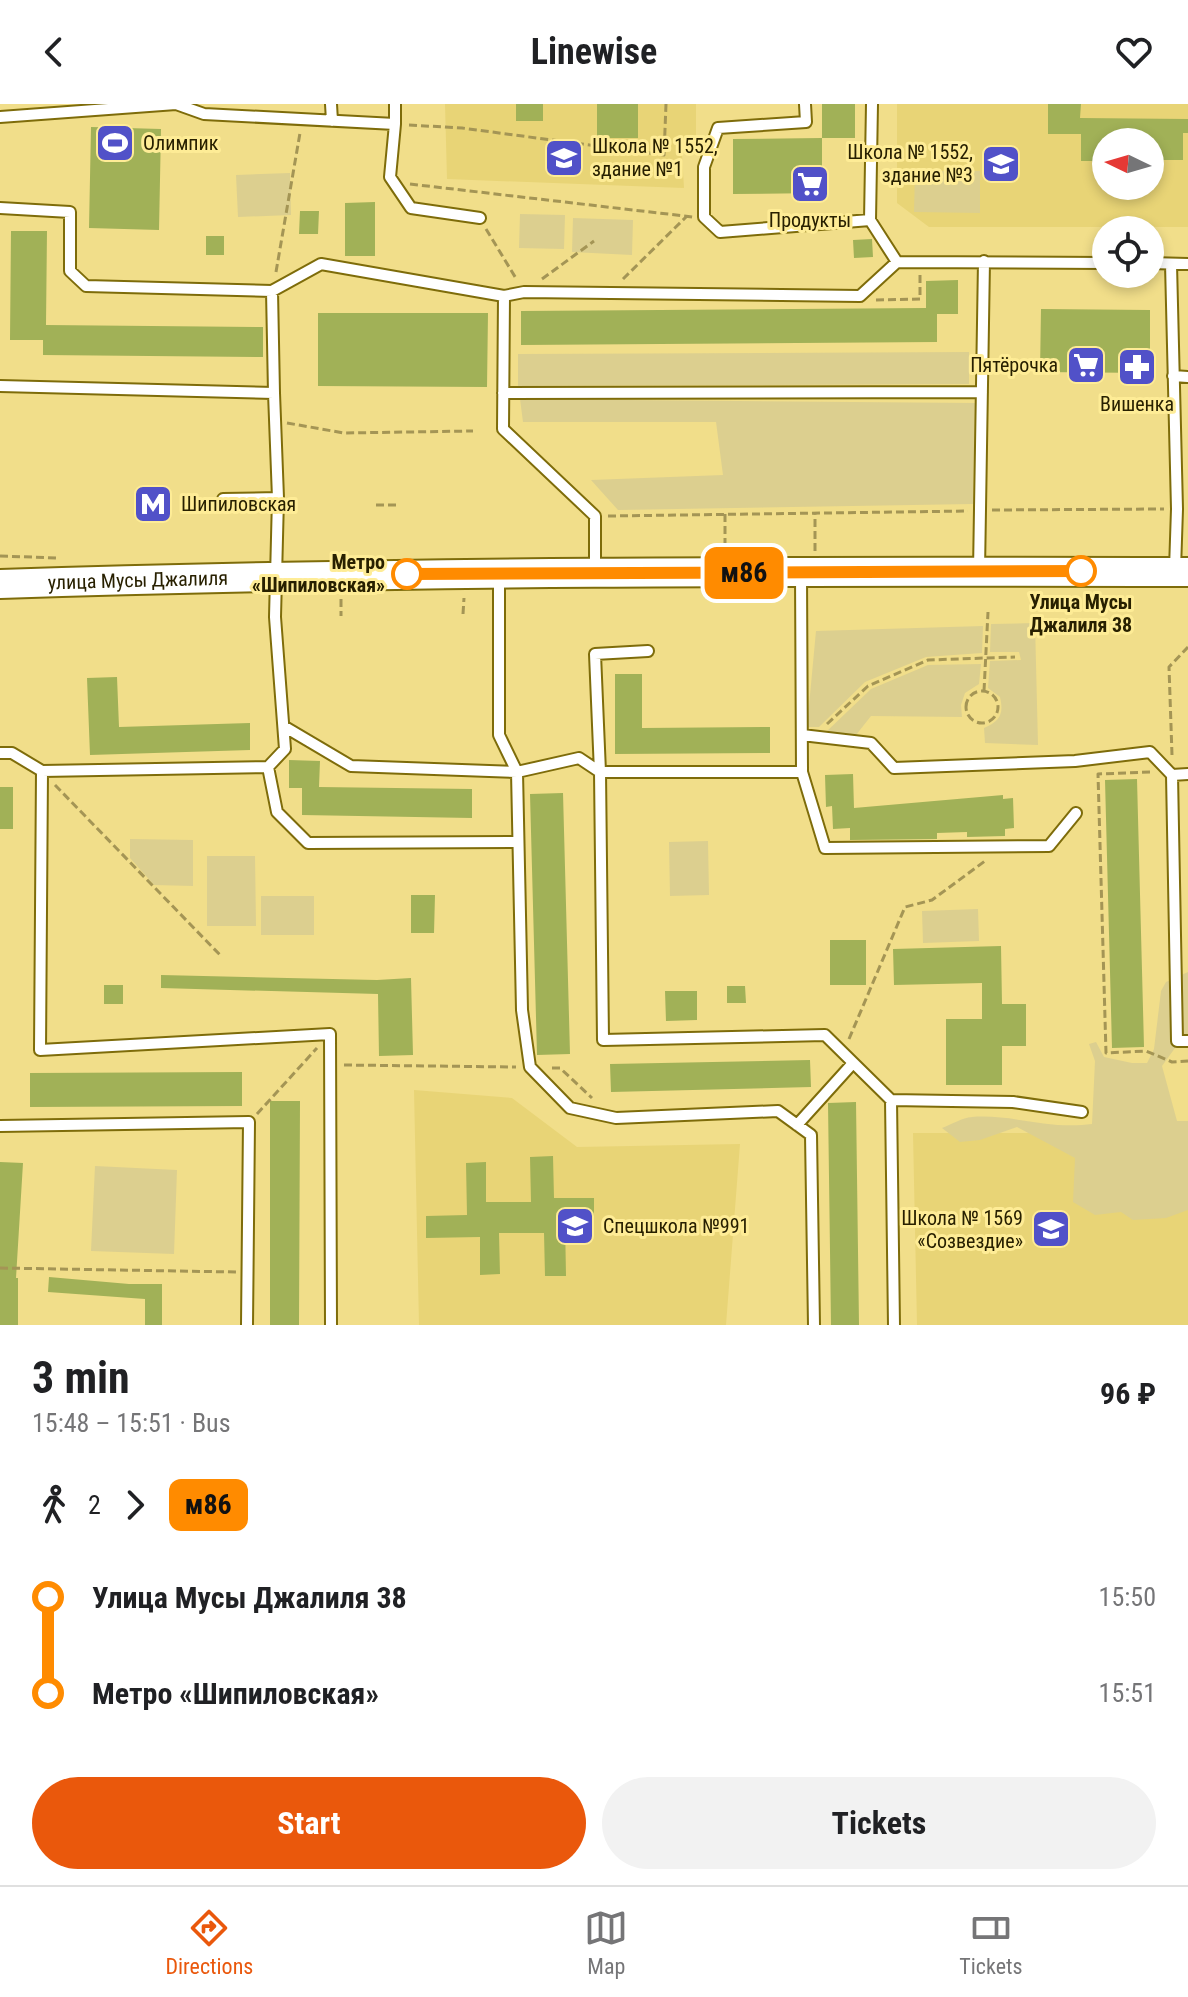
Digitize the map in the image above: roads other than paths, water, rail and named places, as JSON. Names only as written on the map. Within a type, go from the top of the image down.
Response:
[{"type":"main road","name":"улица Мусы Джалиля","points":[[0,584],[275,575],[1181,572]]},
{"type":"lane","points":[[0,117],[75,108],[176,104],[204,114],[395,124]]},
{"type":"lane","points":[[331,104],[332,121]]},
{"type":"lane","points":[[395,104],[390,177],[411,208],[480,218]]},
{"type":"lane","points":[[805,104],[806,122],[718,128],[704,167],[704,217],[720,232],[870,220]]},
{"type":"lane","points":[[872,104],[870,220],[897,262]]},
{"type":"lane","points":[[0,208],[70,212],[70,271],[86,286],[272,291],[321,264],[504,296],[524,292],[860,296],[897,262],[1092,263]]},
{"type":"lane","points":[[979,573],[984,261]]},
{"type":"lane","points":[[1164,264],[1188,264]]},
{"type":"lane","points":[[1171,264],[1181,572]]},
{"type":"lane","points":[[0,753],[12,753],[42,771],[268,767],[285,749],[275,617],[278,498],[272,291]]},
{"type":"lane","points":[[504,296],[503,429],[595,516],[595,574]]},
{"type":"lane","points":[[1173,376],[1188,377]]},
{"type":"lane","points":[[0,386],[274,393]]},
{"type":"lane","points":[[503,393],[982,392]]},
{"type":"lane","points":[[223,499],[278,498]]},
{"type":"lane","points":[[801,572],[802,772],[825,848],[1049,846],[1076,813]]},
{"type":"lane","points":[[499,573],[499,735],[517,772],[522,1010],[530,1067],[570,1108],[616,1118],[778,1111],[811,1135],[814,1325]]},
{"type":"lane","points":[[648,651],[595,654],[600,772],[603,1040],[825,1035],[891,1100],[1013,1102],[1082,1112]]},
{"type":"lane","points":[[285,727],[351,766],[517,772],[579,758],[600,772],[802,772]]},
{"type":"lane","points":[[802,735],[871,743],[894,768],[1075,761],[1150,752],[1169,771],[1188,774]]},
{"type":"lane","points":[[268,767],[277,812],[308,843],[518,842]]},
{"type":"lane","points":[[42,771],[40,1050],[330,1034],[331,1325]]},
{"type":"lane","points":[[1169,771],[1177,1041],[1188,1041]]},
{"type":"lane","points":[[797,1125],[853,1063]]},
{"type":"lane","points":[[891,1100],[894,1325]]},
{"type":"lane","points":[[0,1126],[249,1122],[247,1325]]},
{"type":"place","name":"Олимпик","points":[[115,143]]},
{"type":"place","name":"Школа № 1552, здание №1","points":[[564,158]]},
{"type":"place","name":"Школа № 1552, здание №3","points":[[1001,164]]},
{"type":"place","name":"Продукты","points":[[810,184]]},
{"type":"place","name":"Пятёрочка","points":[[1086,365]]},
{"type":"place","name":"Вишенка","points":[[1137,367]]},
{"type":"place","name":"Шипиловская","points":[[153,504]]},
{"type":"place","name":"Улица Мусы Джалиля 38","points":[[1081,571]]},
{"type":"place","name":"Метро «Шипиловская»","points":[[407,574]]},
{"type":"place","name":"Спецшкола №991","points":[[575,1226]]},
{"type":"place","name":"Школа № 1569 «Созвездие»","points":[[1051,1229]]}]
